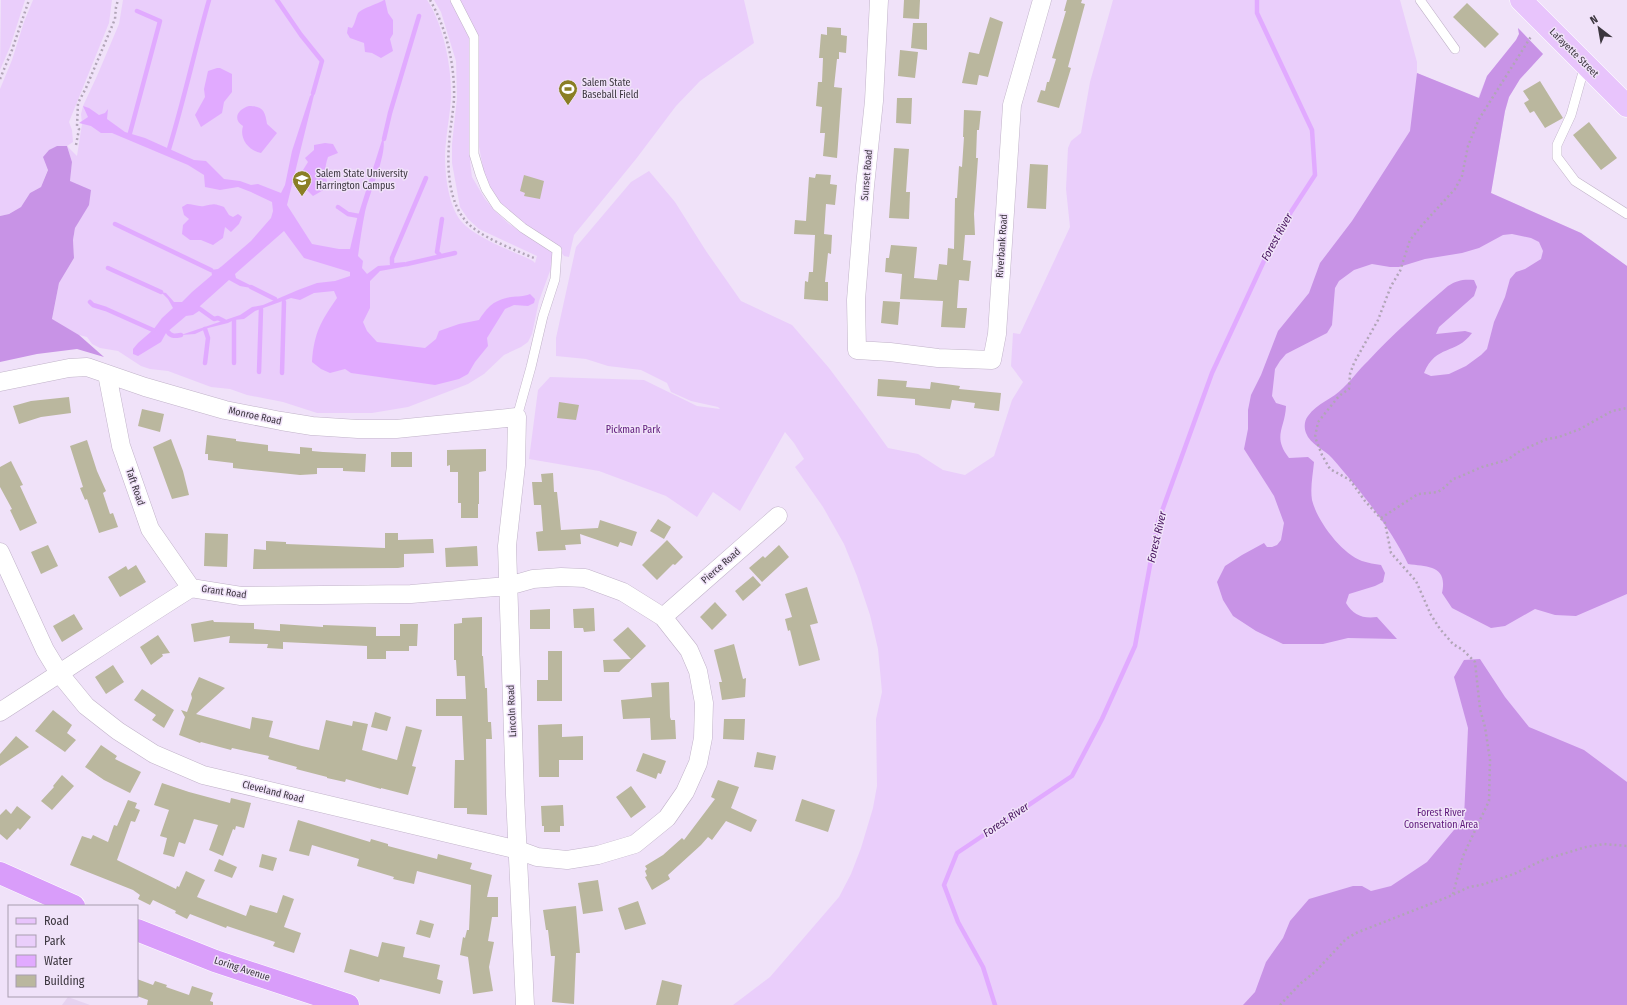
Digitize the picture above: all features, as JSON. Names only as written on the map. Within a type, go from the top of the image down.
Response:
[{"type":"highway","points":[[0,874],[72,905]]},
{"type":"highway","name":"Loring Avenue","points":[[138,930],[215,961],[348,1005]]},
{"type":"main road","name":"Lafayette Street","points":[[1523,1],[1543,23],[1627,106]]},
{"type":"street","name":"Sunset Road","points":[[857,350],[856,300],[865,186],[874,101],[879,0]]},
{"type":"street","name":"Riverbank Road","points":[[857,350],[890,352],[938,358],[992,360],[997,334],[1012,104],[1042,0]]},
{"type":"street","name":"Monroe Road","points":[[0,382],[69,368],[87,367],[225,410],[281,422],[312,426],[358,429],[396,428],[517,417]]},
{"type":"street","name":"Taft Road","points":[[107,374],[121,446],[150,528],[191,588]]},
{"type":"street","name":"Lincoln Road","points":[[517,417],[516,465],[507,546],[525,1005]]},
{"type":"street","name":"Pierce Road","points":[[663,617],[778,516]]},
{"type":"street","name":"Cleveland Road","points":[[0,552],[45,650],[59,673],[86,706],[118,731],[154,754],[203,775],[518,850],[537,857],[567,860],[598,856],[635,844],[666,818],[685,792],[698,763],[702,738],[704,703],[698,671],[689,650],[663,617]]},
{"type":"street","name":"Grant Road","points":[[0,712],[191,588],[241,596],[411,594],[508,586],[533,579],[561,577],[585,578],[623,592],[663,617]]},
{"type":"lane","points":[[455,0],[474,37],[474,154],[486,189],[497,206],[523,228],[557,250],[555,279],[543,316],[532,367],[517,417]]},
{"type":"lane","points":[[1420,0],[1455,49]]},
{"type":"lane","points":[[1585,65],[1571,114],[1557,145],[1557,157],[1576,181],[1627,214]]},
{"type":"path","points":[[0,79],[12,50],[28,0]]},
{"type":"path","points":[[76,145],[79,129],[77,126],[78,103],[86,88],[115,19],[118,0]]},
{"type":"path","points":[[1453,894],[1463,856],[1489,801],[1490,760],[1485,727],[1480,709],[1475,662],[1463,650],[1453,644],[1437,624],[1431,615],[1416,581],[1391,553],[1385,523],[1365,501],[1350,480],[1330,468],[1322,455],[1315,437],[1318,422],[1340,396],[1349,389],[1352,368],[1378,320],[1391,286],[1400,271],[1410,240],[1455,190],[1462,176],[1468,146],[1479,119],[1528,38],[1543,23]]},
{"type":"path","points":[[1381,518],[1418,494],[1438,492],[1453,479],[1459,476],[1482,467],[1507,460],[1517,453],[1547,439],[1559,437],[1580,429],[1612,411],[1627,408]]},
{"type":"path","points":[[1280,1005],[1315,972],[1346,939],[1356,933],[1469,887],[1481,885],[1514,874],[1543,860],[1586,847],[1604,844],[1627,846]]},
{"type":"shaded area","points":[[1518,28],[1543,54],[1520,79],[1509,97],[1505,111],[1491,193],[1581,233],[1627,266],[1627,594],[1576,616],[1555,615],[1535,609],[1505,626],[1491,628],[1452,608],[1442,593],[1442,577],[1439,572],[1429,567],[1408,564],[1393,536],[1363,495],[1332,458],[1314,444],[1306,433],[1305,422],[1312,412],[1320,404],[1339,392],[1397,332],[1454,282],[1474,280],[1477,287],[1474,296],[1439,327],[1436,334],[1465,331],[1472,333],[1466,340],[1440,353],[1434,358],[1424,373],[1431,376],[1449,374],[1466,366],[1487,349],[1494,322],[1505,297],[1510,279],[1516,272],[1525,269],[1541,259],[1543,251],[1539,242],[1531,238],[1512,234],[1503,235],[1479,248],[1462,253],[1425,259],[1399,267],[1372,264],[1354,270],[1339,281],[1335,288],[1332,325],[1327,333],[1286,354],[1275,369],[1272,396],[1276,403],[1286,406],[1280,438],[1281,444],[1289,458],[1308,457],[1314,462],[1311,495],[1319,517],[1331,536],[1346,551],[1362,561],[1381,565],[1385,573],[1383,582],[1349,594],[1346,603],[1352,611],[1363,617],[1377,617],[1397,639],[1348,638],[1323,644],[1283,644],[1256,631],[1233,616],[1223,600],[1217,582],[1225,566],[1264,543],[1267,547],[1272,547],[1277,545],[1281,540],[1284,523],[1274,496],[1244,449],[1248,429],[1248,410],[1251,395],[1261,375],[1278,331],[1309,293],[1320,263],[1352,221],[1410,131],[1417,73],[1479,98],[1487,76],[1516,40],[1519,34]]},
{"type":"shaded area","points":[[57,146],[67,146],[72,162],[70,181],[91,190],[89,205],[75,228],[73,240],[74,258],[59,283],[52,319],[79,335],[104,357],[77,349],[37,354],[0,362],[0,216],[9,214],[21,207],[30,193],[41,187],[48,170],[43,157],[49,150]]},
{"type":"shaded area","points":[[1480,659],[1505,697],[1529,727],[1584,750],[1627,782],[1627,1005],[1243,1005],[1255,992],[1266,962],[1283,938],[1290,921],[1309,899],[1353,886],[1362,886],[1371,891],[1391,886],[1427,862],[1464,818],[1468,728],[1454,677],[1464,660]]},
{"type":"shaded area","points":[[68,997],[90,1005],[62,1005]]},
{"type":"green space","points":[[1,0],[25,0],[10,47],[0,70]]},
{"type":"green space","points":[[33,0],[112,0],[109,23],[69,122],[72,130],[73,142],[67,146],[57,146],[41,187],[30,193],[21,207],[9,214],[0,216],[0,89]]},
{"type":"green space","name":"Salem State University Harrington Campus","points":[[123,0],[427,0],[433,10],[442,34],[450,74],[451,99],[446,137],[445,161],[447,183],[452,205],[461,221],[475,233],[535,263],[537,256],[479,229],[468,219],[460,207],[452,163],[452,144],[457,98],[456,61],[441,12],[434,0],[451,0],[470,36],[470,161],[472,177],[485,199],[509,224],[553,251],[554,260],[539,301],[532,334],[528,342],[504,355],[484,374],[468,384],[408,407],[372,413],[317,413],[283,402],[247,395],[230,389],[211,387],[168,371],[150,369],[141,366],[118,351],[100,348],[92,344],[87,337],[79,335],[52,320],[59,283],[74,258],[73,240],[75,228],[80,218],[70,181],[72,162],[67,146],[77,156],[83,106],[119,24]]},
{"type":"green space","name":"Salem State Baseball Field","points":[[458,0],[744,0],[754,43],[700,81],[676,106],[636,159],[574,235],[569,257],[564,256],[558,248],[525,226],[494,198],[486,183],[479,147],[478,37]]},
{"type":"green space","points":[[1113,0],[1400,0],[1417,62],[1417,73],[1478,98],[1487,76],[1516,40],[1519,34],[1518,28],[1543,54],[1520,79],[1509,97],[1505,111],[1491,193],[1581,233],[1627,266],[1627,1005],[733,1005],[770,977],[839,897],[851,874],[861,848],[873,808],[877,786],[876,719],[882,692],[878,649],[870,615],[857,576],[844,544],[823,507],[795,467],[804,459],[785,432],[740,511],[713,492],[697,517],[666,496],[599,471],[529,459],[538,390],[550,377],[644,380],[697,406],[720,409],[718,407],[691,401],[671,392],[667,383],[641,370],[608,366],[586,359],[556,356],[556,338],[576,247],[631,182],[649,171],[675,202],[706,251],[741,301],[792,325],[829,368],[888,448],[918,454],[943,470],[965,475],[994,456],[1012,400],[1023,382],[1011,366],[1013,333],[1020,334],[1070,227],[1066,189],[1068,148],[1071,141],[1081,133],[1090,82]]},
{"type":"water","points":[[384,0],[388,13],[393,20],[393,34],[390,39],[393,51],[381,58],[372,53],[365,52],[364,43],[350,38],[347,33],[348,27],[352,28],[360,11]]},
{"type":"water","points":[[217,68],[232,74],[232,92],[224,102],[222,113],[201,127],[195,115],[205,97],[204,89],[208,71]]},
{"type":"water","points":[[315,91],[287,205],[312,244],[339,249],[350,249],[357,219],[383,137],[384,144],[381,163],[365,212],[358,256],[363,261],[362,268],[367,274],[378,266],[405,262],[408,266],[380,271],[370,281],[370,308],[363,322],[367,331],[377,342],[425,348],[436,339],[439,331],[459,324],[479,320],[492,304],[500,300],[530,294],[535,299],[534,303],[528,306],[514,305],[505,309],[487,338],[488,346],[475,362],[468,374],[459,379],[435,385],[351,373],[345,369],[330,373],[321,369],[312,362],[314,343],[319,328],[337,298],[334,291],[314,293],[300,300],[291,298],[255,311],[244,319],[234,320],[208,328],[195,334],[181,335],[240,315],[252,307],[263,305],[317,283],[335,281],[350,276],[350,272],[304,258],[284,231],[235,274],[236,278],[250,285],[251,288],[240,286],[229,280],[200,306],[199,311],[193,315],[186,316],[166,333],[161,342],[138,356],[133,354],[133,349],[138,343],[153,330],[162,318],[173,308],[168,299],[161,292],[166,293],[174,302],[182,302],[212,275],[211,270],[218,269],[251,241],[271,218],[273,211],[272,202],[238,187],[220,190],[205,187],[204,175],[188,165],[112,133],[101,133],[91,126],[79,123],[88,117],[83,106],[99,115],[105,113],[108,109],[107,119],[125,132],[145,138],[194,160],[206,161],[224,179],[240,181],[251,185],[258,184],[281,193],[285,185],[292,151],[310,96]]},
{"type":"water","points":[[249,106],[260,108],[264,113],[267,124],[277,133],[261,153],[253,150],[246,144],[242,135],[243,126],[237,117],[242,109]]},
{"type":"water","points":[[325,143],[333,144],[338,153],[328,157],[325,169],[327,188],[313,196],[302,185],[303,170],[308,162],[305,158],[314,150],[314,145]]},
{"type":"water","points":[[187,204],[202,206],[212,204],[218,205],[224,207],[229,215],[233,217],[238,214],[242,217],[239,224],[231,232],[225,227],[223,238],[213,245],[201,240],[190,240],[182,234],[183,225],[189,219],[184,215],[182,207]]},
{"type":"building","points":[[904,0],[920,0],[919,19],[903,18]]},
{"type":"building","points":[[1067,0],[1082,0],[1081,3],[1085,4],[1068,67],[1071,68],[1059,108],[1037,102],[1041,90],[1045,91],[1047,82],[1049,82],[1056,59],[1052,58],[1066,11],[1064,11]]},
{"type":"building","points":[[1467,3],[1499,34],[1485,48],[1453,17]]},
{"type":"building","points":[[990,17],[1003,22],[988,77],[979,75],[977,85],[962,83],[969,52],[979,54]]},
{"type":"building","points":[[913,23],[927,23],[927,50],[911,48]]},
{"type":"building","points":[[827,27],[841,28],[841,35],[847,36],[846,53],[839,52],[839,59],[837,59],[834,87],[842,88],[837,158],[823,156],[825,133],[820,133],[822,107],[816,106],[818,82],[822,82],[823,58],[819,58],[821,34],[827,35]]},
{"type":"building","points":[[900,50],[918,52],[915,78],[898,76]]},
{"type":"building","points":[[1540,81],[1563,118],[1545,128],[1534,111],[1530,113],[1524,103],[1529,100],[1523,91]]},
{"type":"building","points":[[897,98],[912,98],[911,124],[896,123]]},
{"type":"building","points":[[964,110],[981,111],[979,130],[977,130],[976,158],[978,158],[974,214],[975,235],[965,235],[963,260],[971,261],[969,281],[959,280],[957,308],[967,308],[965,328],[941,327],[943,301],[900,299],[902,274],[885,272],[886,258],[889,258],[891,245],[917,247],[914,278],[937,280],[939,264],[947,265],[948,248],[954,249],[955,198],[957,198],[959,166],[962,167]]},
{"type":"building","points":[[1589,122],[1617,158],[1601,170],[1573,135]]},
{"type":"building","points":[[894,148],[909,149],[906,192],[910,192],[909,219],[889,218]]},
{"type":"building","points":[[1030,164],[1048,165],[1046,209],[1027,208]]},
{"type":"building","points":[[816,174],[831,175],[830,184],[837,185],[835,205],[826,204],[824,234],[832,235],[831,254],[828,253],[825,282],[828,282],[828,301],[804,299],[805,281],[808,282],[809,272],[813,272],[815,235],[794,234],[795,220],[806,221],[809,177],[815,178]]},
{"type":"building","points":[[524,175],[544,181],[540,199],[524,196],[525,193],[520,191]]},
{"type":"building","points":[[883,301],[900,302],[898,325],[881,323]]},
{"type":"building","points":[[878,379],[907,381],[906,387],[930,389],[931,382],[960,386],[959,389],[1001,393],[999,411],[974,408],[975,403],[952,400],[950,409],[915,405],[915,399],[877,396]]},
{"type":"building","points":[[69,397],[71,413],[41,417],[19,424],[13,406],[31,401]]},
{"type":"building","points":[[559,402],[579,405],[576,420],[557,418]]},
{"type":"building","points":[[142,409],[164,414],[160,432],[138,426]]},
{"type":"building","points":[[207,435],[236,439],[236,441],[268,445],[268,451],[300,454],[300,447],[312,448],[312,451],[366,454],[365,472],[343,471],[343,468],[317,468],[317,474],[300,475],[233,468],[233,463],[208,460],[208,454],[205,454]]},
{"type":"building","points":[[171,439],[183,471],[189,495],[172,499],[153,447]]},
{"type":"building","points":[[87,440],[97,471],[106,491],[103,493],[110,514],[113,513],[118,527],[99,533],[87,499],[85,500],[80,488],[83,487],[70,446]]},
{"type":"building","points":[[486,449],[486,471],[479,472],[478,518],[461,518],[461,503],[458,503],[458,472],[450,472],[450,465],[447,466],[447,450]]},
{"type":"building","points":[[391,452],[412,452],[412,467],[391,467]]},
{"type":"building","points":[[11,461],[23,485],[20,486],[37,523],[20,531],[10,510],[12,509],[0,487],[0,467]]},
{"type":"building","points":[[553,473],[554,492],[557,492],[561,530],[598,528],[600,520],[637,532],[632,546],[620,542],[618,547],[580,534],[581,544],[565,545],[566,550],[538,551],[536,532],[543,531],[541,505],[534,505],[532,482],[542,482],[541,474]]},
{"type":"building","points":[[658,519],[671,527],[664,539],[650,531]]},
{"type":"building","points":[[205,533],[228,534],[227,567],[204,566]]},
{"type":"building","points":[[385,533],[398,533],[398,540],[433,539],[434,553],[404,554],[404,567],[398,568],[253,569],[254,549],[266,550],[266,541],[286,542],[286,544],[385,548]]},
{"type":"building","points":[[667,540],[683,557],[675,565],[673,564],[657,580],[642,565]]},
{"type":"building","points":[[48,545],[58,566],[41,574],[31,552]]},
{"type":"building","points":[[779,545],[789,557],[762,582],[749,568],[763,556],[765,558]]},
{"type":"building","points":[[477,546],[478,566],[446,567],[445,548]]},
{"type":"building","points":[[136,565],[146,582],[120,597],[108,577],[126,566],[128,570]]},
{"type":"building","points":[[753,576],[761,585],[743,601],[735,591]]},
{"type":"building","points":[[807,587],[818,623],[810,625],[820,660],[799,666],[790,630],[788,631],[785,619],[792,617],[785,594]]},
{"type":"building","points":[[715,602],[727,615],[712,630],[700,617]]},
{"type":"building","points":[[594,608],[595,631],[584,632],[583,628],[574,628],[573,609]]},
{"type":"building","points":[[550,609],[550,629],[530,629],[530,610]]},
{"type":"building","points":[[74,614],[83,629],[62,642],[53,626]]},
{"type":"building","points":[[482,617],[482,656],[485,688],[487,688],[488,722],[491,722],[492,739],[486,739],[487,815],[467,814],[467,808],[454,808],[455,760],[464,760],[462,716],[436,716],[436,699],[466,699],[465,676],[457,676],[456,660],[454,660],[454,624],[462,623],[462,618]]},
{"type":"building","points":[[213,620],[214,622],[254,623],[254,629],[280,631],[280,624],[323,627],[323,625],[376,627],[376,636],[400,636],[400,624],[418,624],[417,646],[409,646],[409,651],[386,651],[386,659],[367,659],[367,646],[283,642],[283,649],[267,648],[268,644],[229,643],[230,636],[194,642],[191,624]]},
{"type":"building","points":[[628,627],[646,646],[619,672],[604,672],[603,660],[631,659],[613,640]]},
{"type":"building","points":[[158,635],[170,653],[162,654],[163,656],[151,665],[140,647]]},
{"type":"building","points":[[734,644],[743,679],[746,678],[745,697],[722,700],[719,682],[722,682],[714,650]]},
{"type":"building","points":[[548,651],[562,651],[562,701],[537,701],[537,680],[548,680]]},
{"type":"building","points":[[113,665],[124,682],[106,694],[95,677]]},
{"type":"building","points":[[199,677],[225,688],[196,714],[250,729],[252,717],[273,721],[269,737],[302,746],[319,750],[326,720],[352,726],[353,721],[368,724],[362,750],[397,760],[406,726],[422,730],[412,766],[416,767],[408,795],[346,779],[345,782],[327,778],[296,769],[297,767],[268,759],[269,756],[200,743],[179,735],[185,717],[181,710],[187,712],[192,698],[191,694]]},
{"type":"building","points":[[669,682],[670,717],[671,720],[675,720],[676,739],[651,740],[650,718],[623,719],[621,700],[652,697],[651,683]]},
{"type":"building","points":[[142,689],[174,710],[164,728],[152,720],[156,715],[134,700]]},
{"type":"building","points":[[53,710],[72,725],[67,733],[76,740],[65,752],[35,731]]},
{"type":"building","points":[[375,712],[391,717],[387,731],[371,727]]},
{"type":"building","points":[[724,719],[745,719],[744,740],[723,739]]},
{"type":"building","points":[[562,724],[562,737],[583,736],[583,760],[559,760],[559,777],[539,777],[538,725]]},
{"type":"building","points":[[16,736],[29,747],[0,766],[0,754]]},
{"type":"building","points":[[101,745],[117,756],[115,759],[141,772],[130,793],[104,780],[85,767]]},
{"type":"building","points":[[757,752],[776,756],[773,770],[754,767]]},
{"type":"building","points":[[643,753],[666,761],[661,774],[658,773],[656,779],[636,771]]},
{"type":"building","points":[[62,775],[74,786],[52,810],[41,801],[54,787],[53,786]]},
{"type":"building","points":[[718,780],[739,787],[731,808],[757,820],[751,832],[726,821],[712,840],[708,837],[668,875],[670,879],[652,890],[645,877],[647,876],[645,871],[647,869],[645,866],[663,855],[682,838],[684,840],[715,799],[711,797]]},
{"type":"building","points":[[162,783],[230,803],[231,798],[251,803],[244,828],[236,826],[235,830],[233,829],[223,856],[209,850],[218,825],[194,819],[185,844],[179,842],[174,857],[163,854],[167,838],[160,836],[169,810],[154,805]]},
{"type":"building","points":[[631,786],[646,807],[631,818],[616,797]]},
{"type":"building","points":[[802,799],[835,810],[828,832],[795,821]]},
{"type":"building","points":[[128,800],[137,803],[135,808],[140,810],[135,822],[131,821],[117,860],[176,889],[177,886],[179,887],[186,871],[205,880],[197,897],[246,916],[250,905],[277,913],[283,895],[294,899],[284,927],[301,933],[294,953],[273,946],[275,942],[227,926],[226,928],[190,914],[187,919],[175,913],[176,911],[153,900],[150,905],[138,899],[140,895],[133,890],[70,865],[82,836],[91,839],[93,835],[108,842],[114,825],[117,826]]},
{"type":"building","points":[[563,805],[564,826],[560,826],[560,832],[544,832],[544,826],[542,826],[541,806]]},
{"type":"building","points":[[17,806],[31,817],[20,830],[18,828],[7,840],[0,834],[0,815],[6,809],[11,814]]},
{"type":"building","points":[[298,820],[370,842],[371,839],[388,844],[388,846],[437,859],[438,854],[472,863],[470,869],[492,875],[487,897],[498,897],[498,917],[492,917],[488,941],[494,942],[489,967],[493,991],[473,994],[468,957],[460,955],[463,937],[465,938],[467,930],[469,930],[471,885],[417,871],[414,884],[393,879],[394,877],[357,866],[359,859],[312,845],[309,856],[289,851]]},
{"type":"building","points":[[262,854],[277,858],[273,871],[259,867]]},
{"type":"building","points":[[219,859],[237,867],[232,878],[214,871]]},
{"type":"building","points":[[598,880],[603,911],[583,914],[578,883]]},
{"type":"building","points":[[638,901],[646,924],[625,930],[618,908]]},
{"type":"building","points":[[576,906],[580,953],[576,953],[574,1004],[552,1002],[555,956],[551,956],[548,930],[546,930],[543,910]]},
{"type":"building","points":[[420,920],[434,924],[430,938],[416,934]]},
{"type":"building","points":[[382,942],[405,947],[403,957],[440,965],[437,979],[443,981],[440,994],[380,979],[379,982],[344,972],[350,949],[378,957]]},
{"type":"building","points":[[138,979],[153,985],[155,981],[167,985],[166,987],[189,995],[192,986],[213,993],[210,1001],[213,1002],[213,1005],[147,1005],[148,1000],[138,996]]},
{"type":"building","points":[[662,980],[682,985],[678,1005],[656,1005]]},
{"type":"waterway","points":[[169,149],[209,0]]},
{"type":"waterway","points":[[277,0],[301,35],[322,61],[313,93]]},
{"type":"waterway","name":"Forest River","points":[[995,1005],[983,967],[958,922],[944,885],[957,853],[1072,776],[1102,719],[1135,646],[1158,522],[1212,373],[1276,235],[1315,175],[1312,130],[1257,13],[1257,0]]},
{"type":"waterway","points":[[130,133],[160,21],[137,11]]},
{"type":"waterway","points":[[384,139],[390,113],[419,16]]},
{"type":"waterway","points":[[392,264],[392,258],[426,178]]},
{"type":"waterway","points":[[338,207],[348,214],[359,216]]},
{"type":"waterway","points":[[440,255],[437,252],[442,219]]},
{"type":"waterway","points":[[115,224],[211,270]]},
{"type":"waterway","points":[[407,264],[455,253]]},
{"type":"waterway","points":[[108,268],[161,292]]},
{"type":"waterway","points":[[251,287],[275,299]]},
{"type":"waterway","points":[[90,302],[93,305],[106,309],[153,330]]},
{"type":"waterway","points":[[282,373],[284,302]]},
{"type":"waterway","points":[[200,309],[214,319],[218,318],[224,321]]},
{"type":"waterway","points":[[259,372],[261,309]]},
{"type":"waterway","points":[[234,320],[234,363]]},
{"type":"waterway","points":[[205,329],[208,338],[205,363]]},
{"type":"waterway","points":[[168,332],[169,334],[175,336],[181,335]]},
{"type":"place","name":"Salem State Baseball Field","points":[[568,106]]},
{"type":"place","name":"Salem State University Harrington Campus","points":[[302,197]]},
{"type":"park label","name":"Pickman Park","points":[[633,430]]},
{"type":"park label","name":"Forest River Conservation Area","points":[[1441,818]]}]
